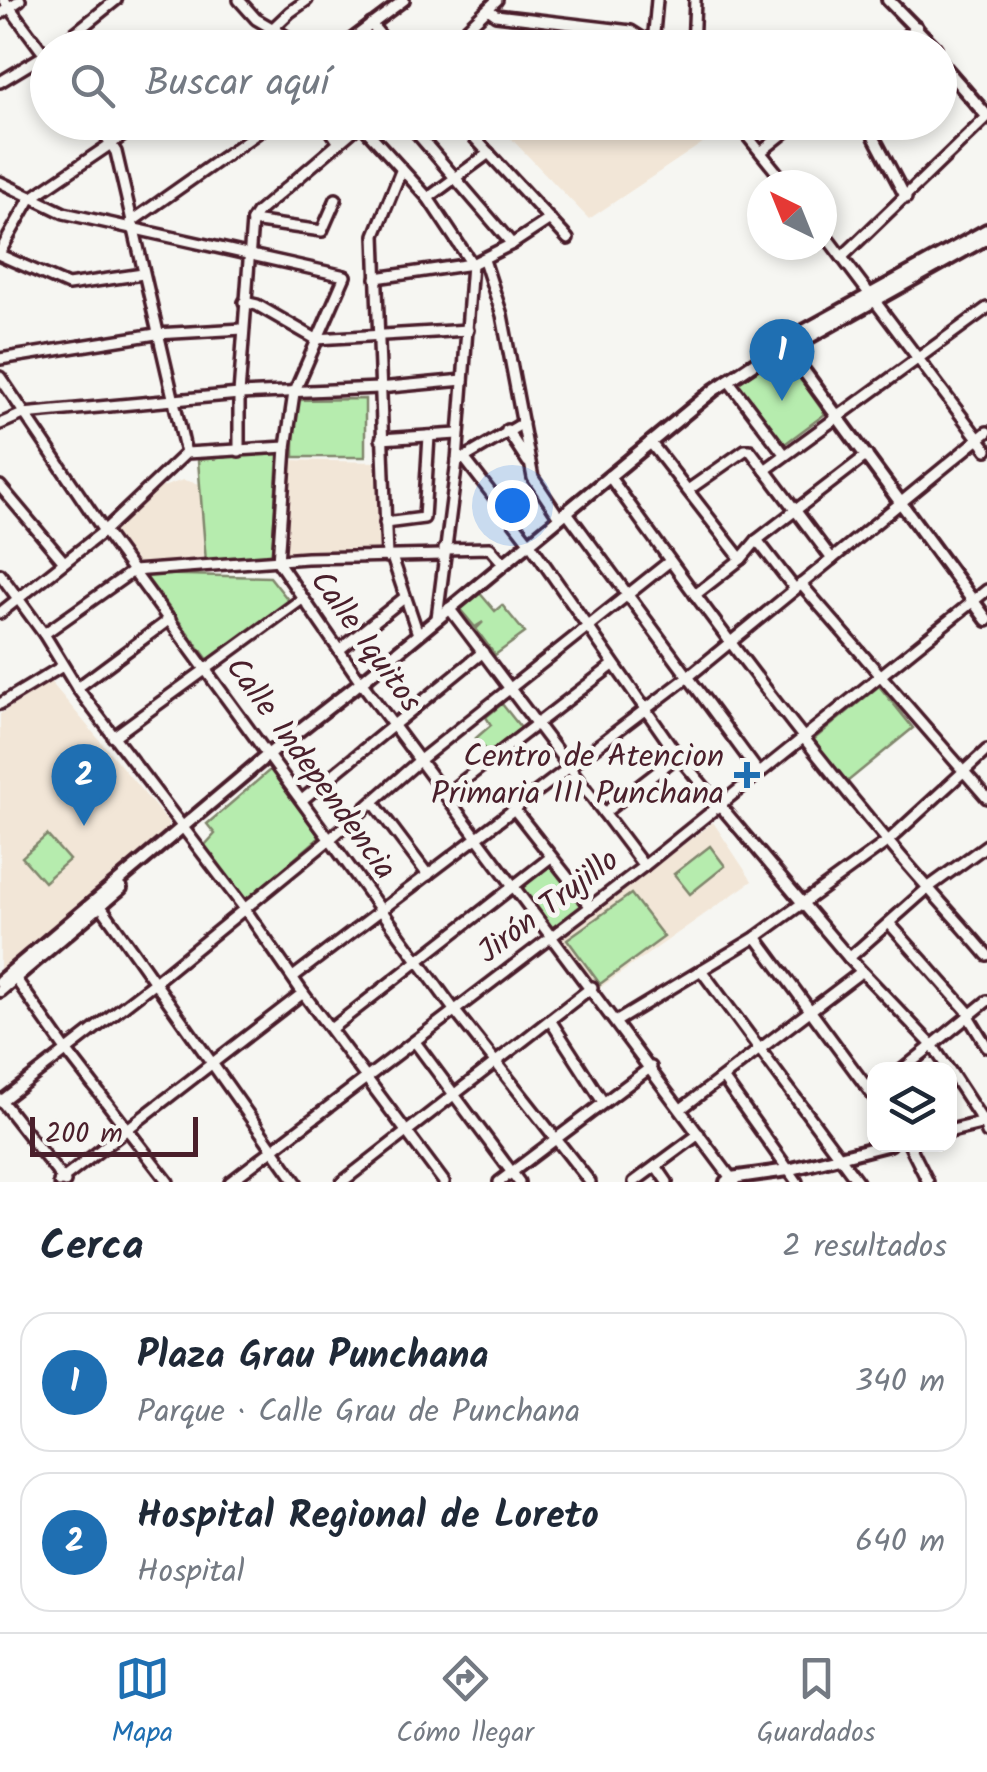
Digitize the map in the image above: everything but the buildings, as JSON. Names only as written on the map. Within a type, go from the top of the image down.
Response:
[{"type":"main road","points":[[888,0],[914,28]]},
{"type":"main road","points":[[957,72],[987,106]]},
{"type":"main road","points":[[957,82],[987,116]]},
{"type":"main road","points":[[0,981],[28,962],[287,742],[728,380],[987,230]]},
{"type":"main road","points":[[871,298],[987,238]]},
{"type":"main road","points":[[779,350],[792,356],[987,620]]},
{"type":"main road","points":[[0,990],[13,974]]},
{"type":"main road","points":[[957,1130],[986,1126]]},
{"type":"main road","points":[[730,1181],[867,1150]]},
{"type":"street","points":[[20,0],[4,7],[30,36]]},
{"type":"street","points":[[238,0],[256,19],[274,29],[307,0]]},
{"type":"street","points":[[363,30],[404,0]]},
{"type":"street","points":[[465,30],[497,0]]},
{"type":"street","points":[[656,30],[657,0]]},
{"type":"street","points":[[694,30],[696,0]]},
{"type":"street","points":[[77,30],[111,1]]},
{"type":"street","points":[[488,9],[496,15],[623,30]]},
{"type":"street","points":[[370,24],[375,30]]},
{"type":"street","points":[[0,82],[30,64]]},
{"type":"street","points":[[842,257],[987,116]]},
{"type":"street","points":[[110,140],[186,453]]},
{"type":"street","points":[[118,140],[30,199],[0,254],[68,285],[143,274]]},
{"type":"street","points":[[132,226],[249,140]]},
{"type":"street","points":[[239,451],[244,302],[252,220],[343,140]]},
{"type":"street","points":[[375,140],[428,198],[472,264],[458,434],[460,460],[443,552],[437,618]]},
{"type":"street","points":[[421,140],[512,244]]},
{"type":"street","points":[[476,140],[568,239]]},
{"type":"street","points":[[752,140],[777,170]]},
{"type":"street","points":[[762,151],[776,140]]},
{"type":"street","points":[[875,140],[906,198]]},
{"type":"street","points":[[428,198],[489,154]]},
{"type":"street","points":[[401,171],[375,235],[379,388],[389,557],[418,634]]},
{"type":"street","points":[[0,182],[64,213],[248,256]]},
{"type":"street","points":[[252,220],[322,231],[336,200]]},
{"type":"street","points":[[376,278],[484,260],[550,218]]},
{"type":"street","points":[[837,250],[983,436],[987,450]]},
{"type":"street","name":"Calle Iquitos","points":[[248,256],[346,276],[294,393],[278,562],[362,682],[652,1068],[730,1181]]},
{"type":"street","points":[[484,260],[502,316],[533,478],[626,594],[759,773]]},
{"type":"street","points":[[244,302],[257,305],[316,340],[468,330]]},
{"type":"street","points":[[765,470],[987,308]]},
{"type":"street","points":[[0,359],[156,334],[243,328]]},
{"type":"street","name":"Calle Independencia","points":[[0,378],[104,531],[418,960],[590,1182]]},
{"type":"street","points":[[0,424],[23,414],[239,394],[463,380]]},
{"type":"street","points":[[728,380],[785,455]]},
{"type":"street","points":[[460,460],[523,423]]},
{"type":"street","points":[[507,430],[530,464]]},
{"type":"street","points":[[381,439],[458,434]]},
{"type":"street","points":[[385,522],[424,518],[430,436]]},
{"type":"street","points":[[293,977],[688,677],[983,436]]},
{"type":"street","points":[[650,442],[741,559]]},
{"type":"street","points":[[0,613],[104,531],[186,453],[286,447]]},
{"type":"street","points":[[688,490],[750,450],[832,559]]},
{"type":"street","points":[[695,595],[741,559],[757,540],[866,455]]},
{"type":"street","points":[[460,460],[529,542],[678,756],[861,972],[944,1062]]},
{"type":"street","points":[[609,476],[803,736],[888,842],[987,955]]},
{"type":"street","points":[[0,486],[64,562]]},
{"type":"street","points":[[757,540],[987,798]]},
{"type":"street","points":[[44,634],[134,571],[490,548],[503,563]]},
{"type":"street","points":[[303,993],[62,1181],[0,1101],[155,982],[420,760],[670,561]]},
{"type":"street","points":[[0,574],[44,634],[76,688],[245,909],[440,1178],[427,1182]]},
{"type":"street","name":"Jirón Trujillo","points":[[230,1182],[644,866],[987,590]]},
{"type":"street","points":[[339,650],[404,598]]},
{"type":"street","points":[[113,737],[302,599]]},
{"type":"street","points":[[449,608],[644,866]]},
{"type":"street","points":[[76,688],[170,619]]},
{"type":"street","points":[[302,800],[483,652]]},
{"type":"street","points":[[446,794],[613,665]]},
{"type":"street","points":[[0,704],[61,666]]},
{"type":"street","points":[[617,1021],[756,937],[888,842],[987,750]]},
{"type":"street","points":[[604,812],[678,756]]},
{"type":"street","points":[[373,802],[428,875]]},
{"type":"street","points":[[514,808],[591,907]]},
{"type":"street","points":[[849,958],[929,887],[987,845]]},
{"type":"street","points":[[332,1028],[551,856]]},
{"type":"street","points":[[99,902],[296,1182]]},
{"type":"street","points":[[889,923],[969,1015],[987,1047]]},
{"type":"street","points":[[756,937],[867,1085]]},
{"type":"street","points":[[701,970],[858,1182]]},
{"type":"street","points":[[681,1109],[861,972]]},
{"type":"street","points":[[13,974],[168,1182]]},
{"type":"street","points":[[342,1182],[592,988]]},
{"type":"street","points":[[912,1062],[987,1001]]},
{"type":"street","points":[[550,1020],[602,1102]]},
{"type":"street","points":[[415,1042],[519,1182]]},
{"type":"street","points":[[498,1182],[652,1068]]},
{"type":"street","points":[[722,1078],[797,1182]]},
{"type":"street","points":[[957,1082],[986,1126]]},
{"type":"street","points":[[634,1182],[699,1134]]},
{"type":"street","points":[[913,1152],[928,1182]]},
{"type":"street","points":[[656,1166],[667,1182]]},
{"type":"shaded area","points":[[499,25],[546,30],[471,30]]},
{"type":"shaded area","points":[[512,140],[707,140],[589,219]]},
{"type":"shaded area","points":[[288,460],[376,462],[380,552],[280,557]]},
{"type":"shaded area","points":[[183,480],[200,484],[204,563],[131,566],[111,535],[160,488]]},
{"type":"shaded area","points":[[50,681],[168,822],[168,830],[0,972],[0,714]]},
{"type":"shaded area","points":[[713,822],[752,881],[598,989],[561,939]]},
{"type":"green space","points":[[771,361],[789,363],[825,414],[782,446],[737,387]]},
{"type":"green space","points":[[365,399],[365,457],[294,457],[294,400]]},
{"type":"green space","points":[[278,452],[272,559],[206,562],[198,460]]},
{"type":"green space","points":[[144,574],[270,577],[289,601],[209,661]]},
{"type":"green space","points":[[478,591],[495,611],[502,605],[525,633],[495,655],[476,629],[483,622],[475,627],[459,608]]},
{"type":"green space","points":[[879,686],[913,728],[847,782],[813,740]]},
{"type":"green space","points":[[502,704],[521,728],[489,753],[476,738],[491,725],[486,717]]},
{"type":"green space","points":[[271,769],[320,837],[245,901],[204,846],[215,834],[207,824]]},
{"type":"green space","points":[[47,835],[69,860],[44,882],[22,857]]},
{"type":"green space","points":[[710,846],[725,866],[690,894],[674,874]]},
{"type":"green space","points":[[549,856],[587,906],[554,931],[517,883]]},
{"type":"green space","points":[[631,894],[664,937],[600,984],[567,939]]},
{"type":"place","name":"Plaza Grau Punchana","points":[[782,401]]},
{"type":"place","name":"Centro de Atencion Primaria III Punchana","points":[[747,775]]},
{"type":"place","name":"Hospital Regional de Loreto","points":[[84,826]]}]
